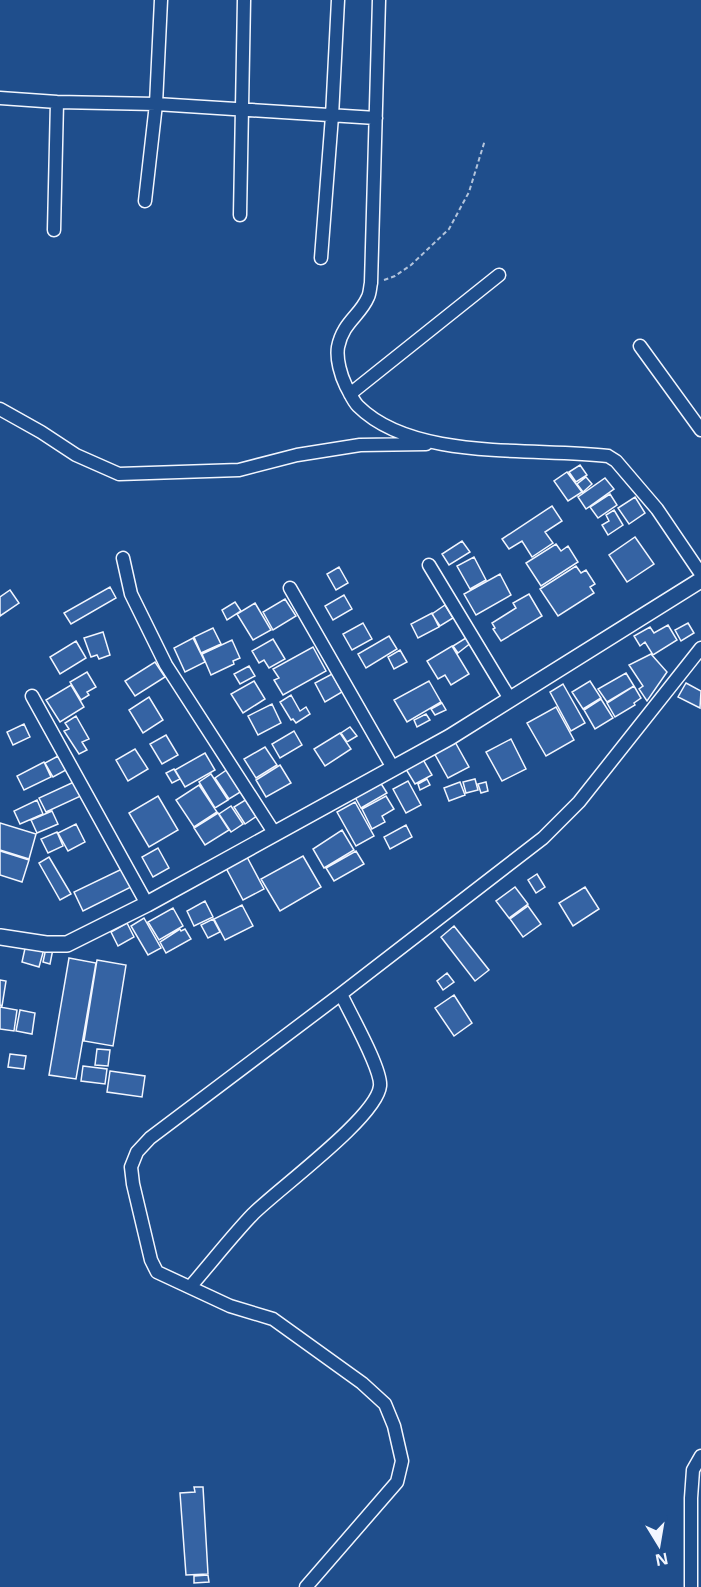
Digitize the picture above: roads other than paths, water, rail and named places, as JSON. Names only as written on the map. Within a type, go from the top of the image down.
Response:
[{"type":"street","points":[[145,201],[156,104],[161,0]]},
{"type":"street","points":[[240,215],[243,0]]},
{"type":"street","points":[[321,258],[338,0]]},
{"type":"street","points":[[379,0],[371,283],[368,297],[344,327],[338,348],[340,367],[356,405],[378,423],[410,435],[448,444],[492,451],[608,456],[616,461],[657,509],[701,574]]},
{"type":"street","points":[[0,98],[57,102],[156,104],[376,118]]},
{"type":"street","points":[[54,230],[57,102]]},
{"type":"street","points":[[350,394],[499,275]]},
{"type":"street","points":[[640,346],[701,430]]},
{"type":"street","points":[[0,409],[76,455],[119,474],[239,470],[297,455],[360,445],[448,444]]},
{"type":"street","points":[[123,558],[131,594],[166,665],[275,834]]},
{"type":"street","points":[[429,566],[510,699]]},
{"type":"street","points":[[0,937],[46,944],[67,944],[147,904],[450,737],[701,580]]},
{"type":"street","points":[[290,588],[393,768]]},
{"type":"street","points":[[306,1587],[397,1482],[402,1461],[391,1419],[385,1404],[362,1383],[273,1320],[230,1306],[158,1272],[151,1260],[133,1184],[131,1167],[137,1152],[150,1138],[543,838],[579,802],[701,648]]},
{"type":"street","points":[[32,696],[147,904]]},
{"type":"street","points":[[190,1287],[253,1214],[340,1138],[375,1101],[381,1085],[376,1067],[341,994]]},
{"type":"street","points":[[691,1587],[693,1470],[701,1456]]}]
